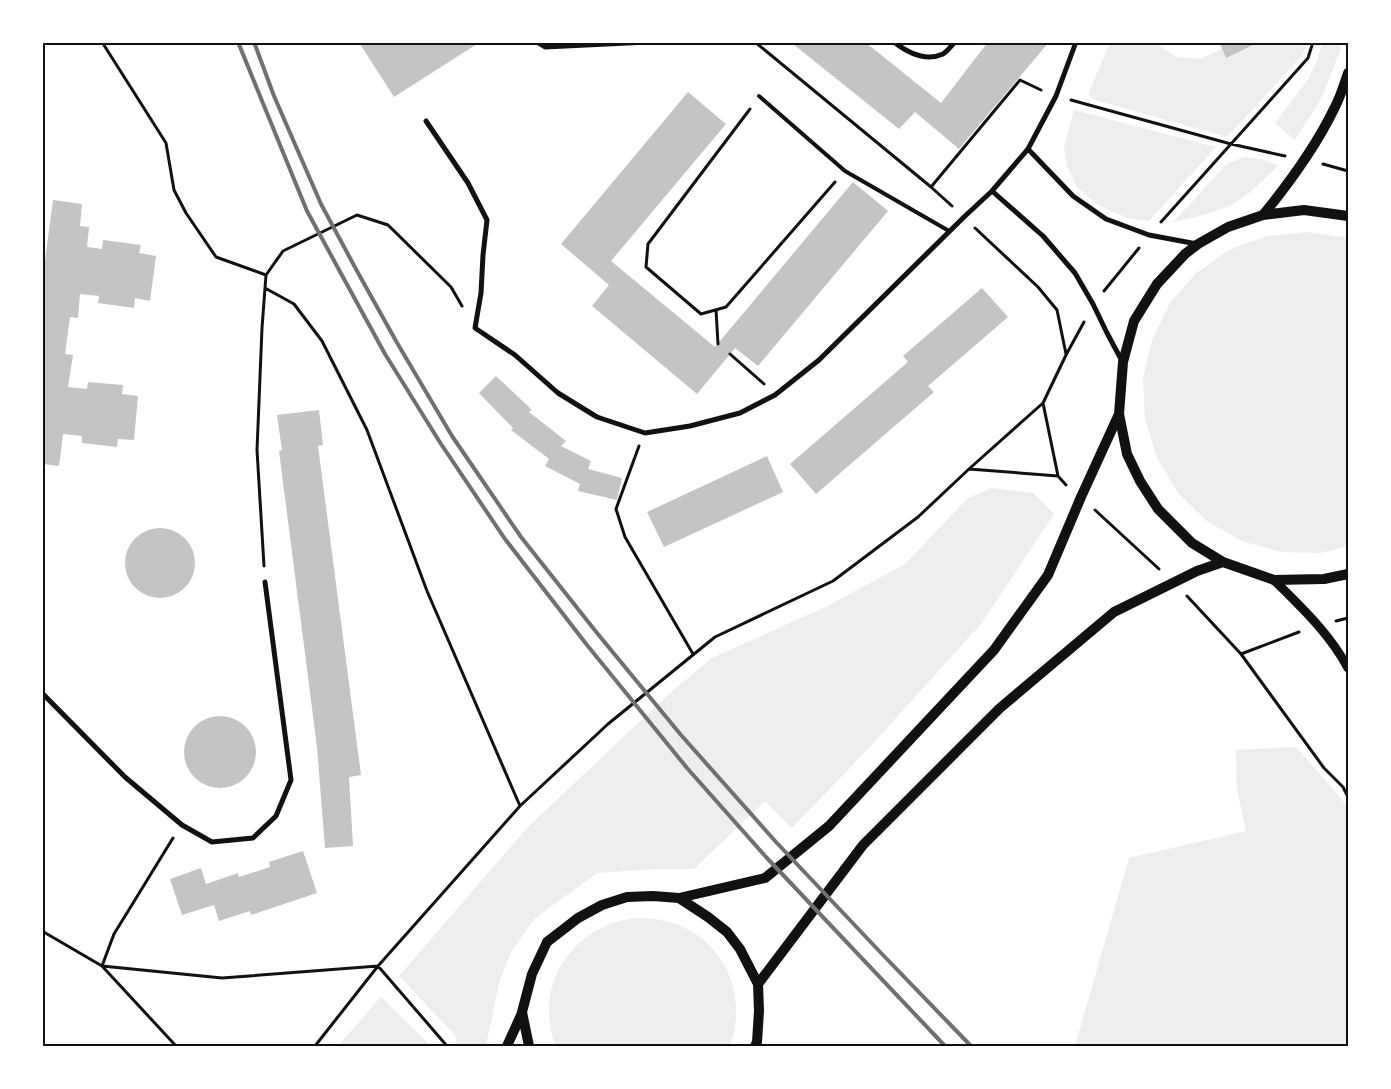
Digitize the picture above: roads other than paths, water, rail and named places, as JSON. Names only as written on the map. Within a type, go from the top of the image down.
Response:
[{"type":"main road","points":[[1263,215],[1285,188],[1320,135],[1335,108],[1348,73]]},
{"type":"main road","points":[[1348,216],[1304,210],[1263,215],[1228,227],[1198,244],[1185,254],[1157,284],[1134,321],[1123,362],[1120,414],[1128,454],[1140,481],[1158,509],[1192,543],[1223,562],[1274,580],[1324,579],[1348,574]]},
{"type":"main road","points":[[507,1046],[522,1012],[532,974],[547,942],[578,918],[627,896],[679,898],[765,878],[829,826],[994,650],[1048,575],[1081,497],[1120,414]]},
{"type":"main road","points":[[758,984],[863,845],[1000,708],[1114,612],[1197,571],[1223,562]]},
{"type":"main road","points":[[679,898],[708,916],[727,932],[740,949],[758,984],[759,1011],[757,1042],[755,1046]]},
{"type":"main road","points":[[522,1012],[529,1046]]},
{"type":"street","points":[[537,42],[545,47],[648,42]]},
{"type":"street","points":[[894,42],[906,51],[925,57],[944,54],[955,42]]},
{"type":"street","points":[[426,121],[468,183],[487,220],[482,255],[481,293],[475,328],[515,355],[558,392],[597,417],[645,433],[690,426],[740,413],[775,395],[820,360],[949,231],[992,191],[1028,149],[1056,96],[1076,42]]},
{"type":"street","points":[[1028,149],[1073,196],[1106,219],[1149,235],[1198,244]]},
{"type":"street","points":[[992,191],[1043,236],[1075,273],[1123,362]]},
{"type":"street","points":[[1274,580],[1318,625],[1338,649],[1348,668]]},
{"type":"street","points":[[42,693],[126,777],[182,825],[212,842],[253,838],[276,816],[291,780],[265,582]]},
{"type":"lane","points":[[759,96],[845,171],[949,231]]},
{"type":"railway","points":[[238,42],[307,211],[385,354],[441,444],[505,539],[587,645],[687,768],[766,857],[945,1046]]},
{"type":"railway","points":[[254,42],[274,96],[321,204],[357,271],[452,436],[521,537],[681,735],[776,842],[971,1046]]}]
